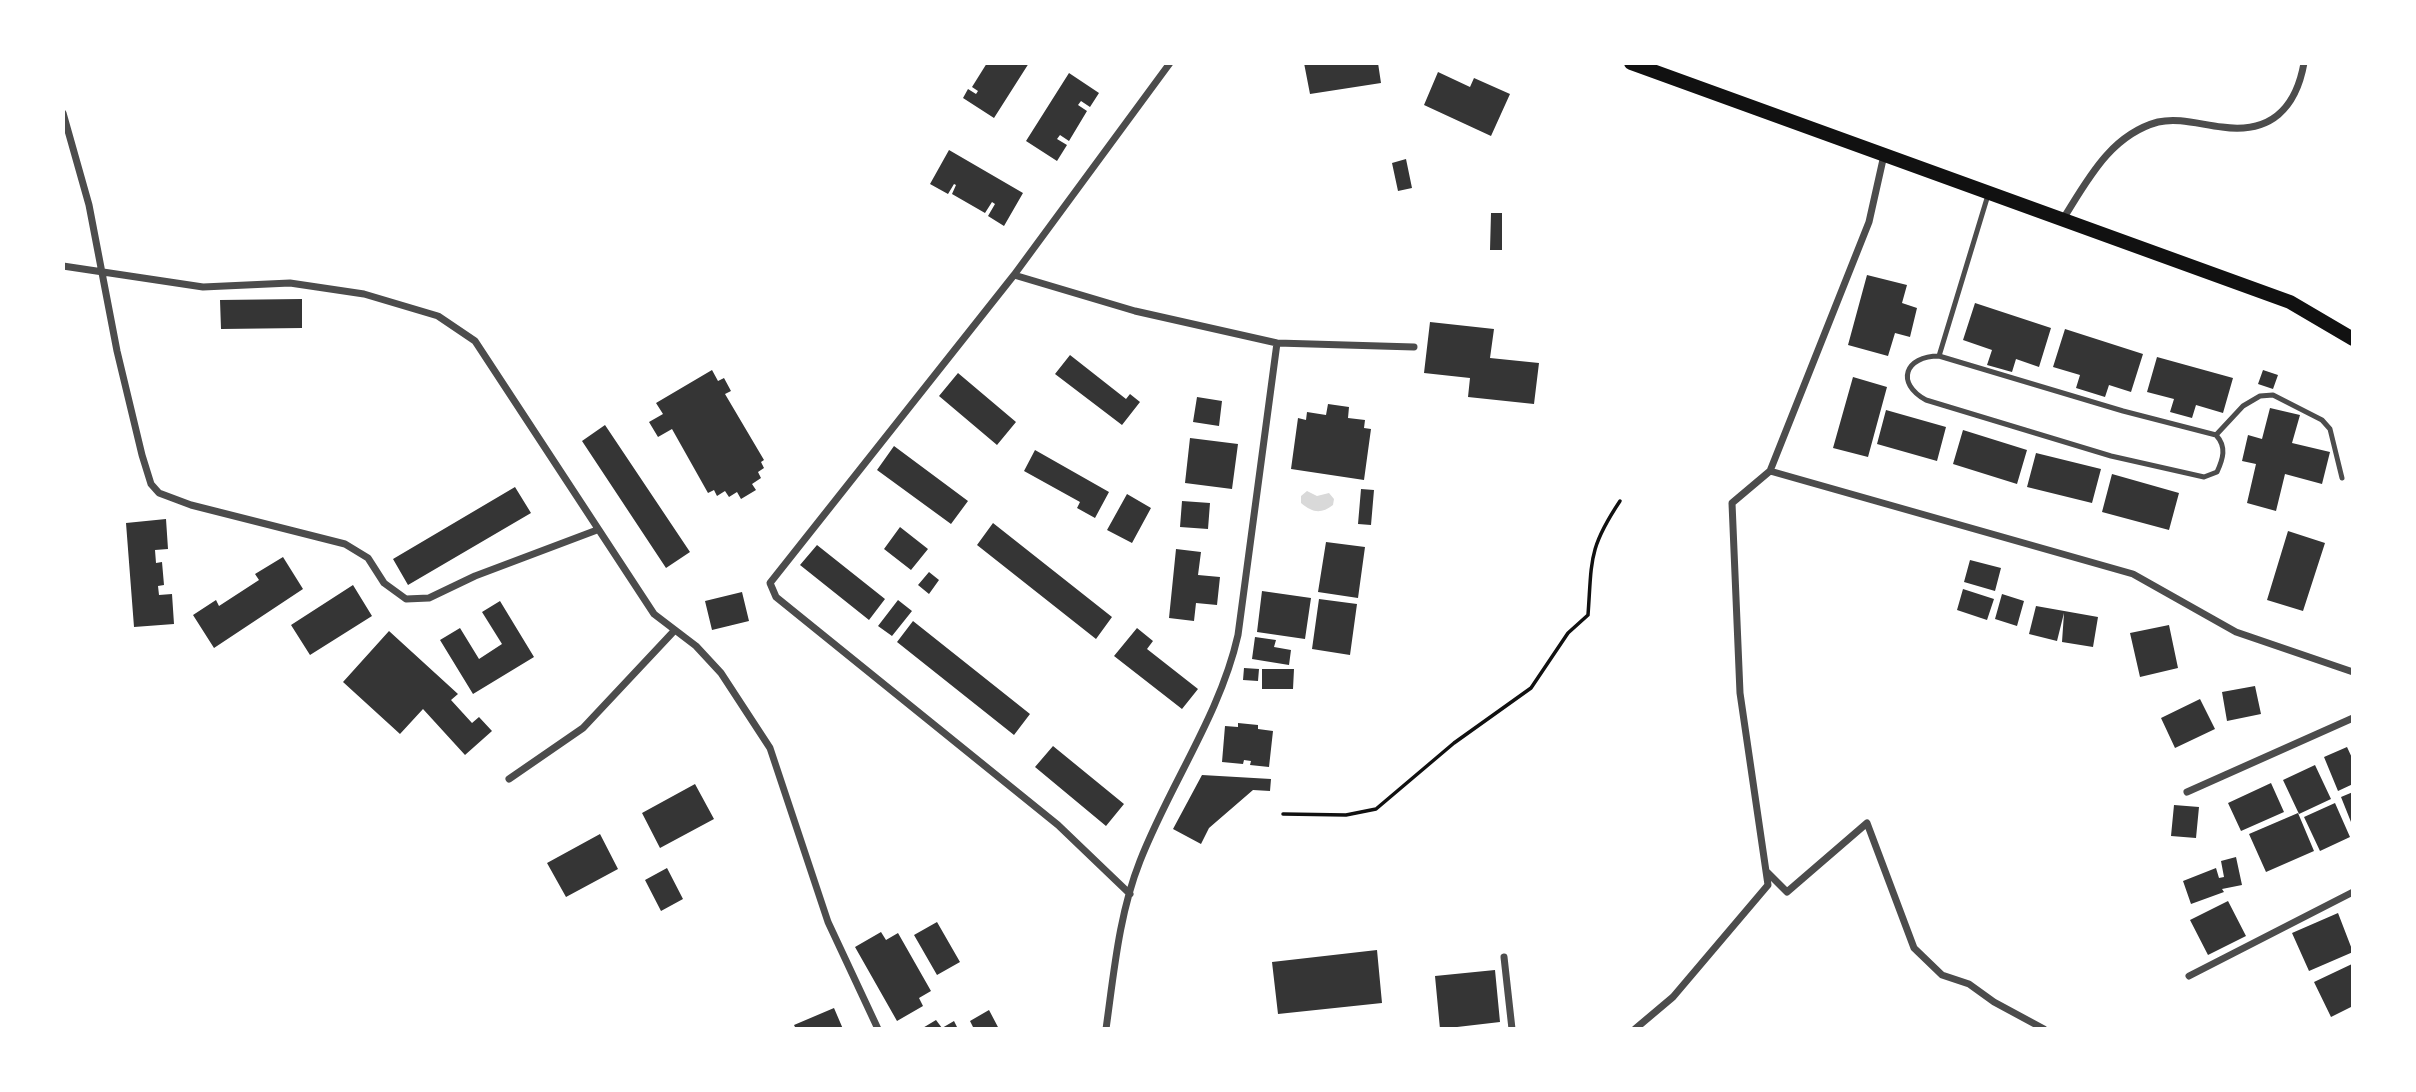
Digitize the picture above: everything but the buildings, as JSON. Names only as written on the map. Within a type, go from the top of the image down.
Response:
[{"type":"main road","points":[[1631,63],[2290,302],[2353,339]]},
{"type":"street","points":[[1130,894],[1058,825],[776,597],[770,583],[1014,275],[1170,63]]},
{"type":"street","points":[[2063,220],[2100,161],[2122,141],[2158,122],[2183,121],[2227,128],[2271,120],[2286,110],[2304,63]]},
{"type":"street","points":[[63,113],[76,150],[117,351],[142,455],[151,484],[169,499],[345,544],[368,558],[384,583],[406,599],[429,598],[475,576],[597,530]]},
{"type":"street","points":[[1635,1029],[1673,997],[1768,885],[1740,693],[1732,502],[1770,471],[1869,222],[1884,155]]},
{"type":"street","points":[[63,266],[202,287],[290,283],[364,294],[438,316],[475,341],[654,614],[696,646],[721,673],[770,748],[828,922],[878,1029]]},
{"type":"street","points":[[1014,275],[1135,311],[1276,343],[1414,347]]},
{"type":"street","points":[[1106,1029],[1122,918],[1130,894],[1161,810],[1217,701],[1232,664],[1276,343]]},
{"type":"street","points":[[1770,471],[2133,574],[2236,632],[2353,672]]},
{"type":"street","points":[[509,779],[583,728],[674,631]]},
{"type":"street","points":[[2187,792],[2353,718]]},
{"type":"street","points":[[1766,872],[1787,892],[1867,823],[1914,948],[1942,975],[1969,984],[1994,1002],[2044,1029]]},
{"type":"street","points":[[2189,976],[2353,892]]},
{"type":"street","points":[[1504,957],[1512,1029]]},
{"type":"lane","points":[[1939,356],[1988,192]]},
{"type":"lane","points":[[1939,356],[2123,411],[2216,435],[2222,442],[2223,458],[2217,472],[2204,477],[2111,456],[1916,395],[1908,385],[1910,367],[1921,358],[1939,356]]},
{"type":"lane","points":[[2216,435],[2243,406],[2260,396],[2273,395],[2322,419],[2330,429],[2342,478]]},
{"type":"path","points":[[1283,814],[1346,815],[1376,809],[1454,743],[1531,688],[1568,633],[1588,615],[1590,564],[1598,535],[1620,501]]},
{"type":"shaded area","points":[[1307,491],[1317,496],[1329,493],[1334,499],[1333,505],[1321,511],[1309,509],[1301,503],[1301,496]]}]
